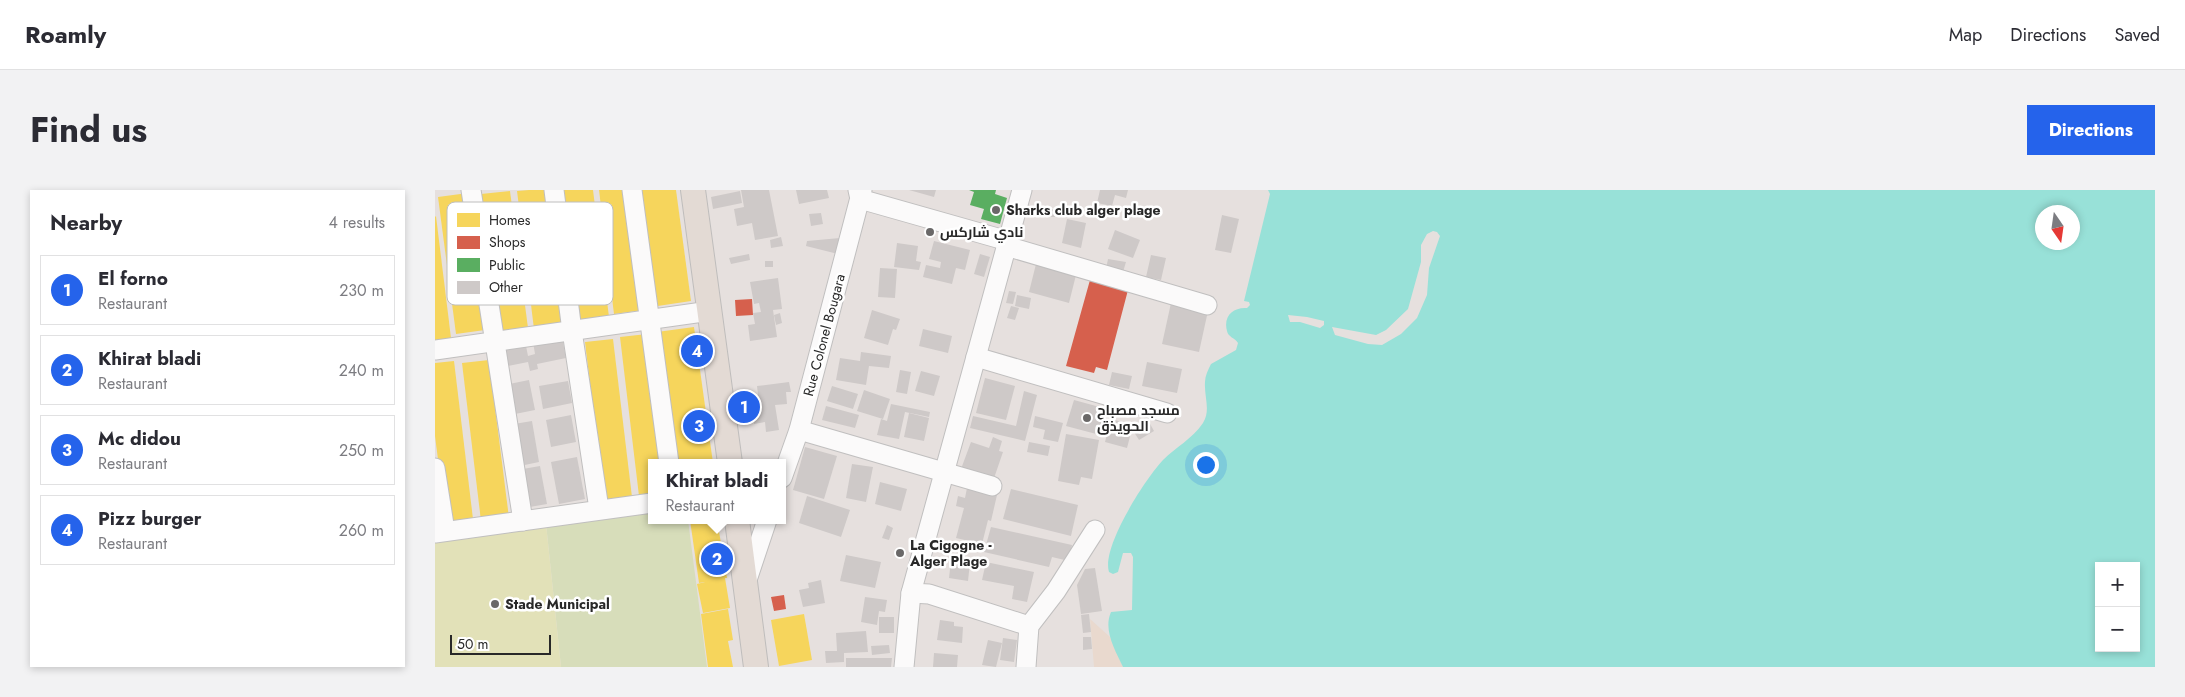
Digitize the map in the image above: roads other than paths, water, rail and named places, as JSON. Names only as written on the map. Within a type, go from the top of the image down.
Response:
[{"type":"main road","points":[[693,190],[728,459]]},
{"type":"main road","points":[[738,524],[756,667]]},
{"type":"street","points":[[632,190],[668,459]]},
{"type":"street","points":[[904,667],[911,593],[1022,190]]},
{"type":"street","points":[[860,193],[1007,244],[1207,305]]},
{"type":"street","name":"Rue Colonel Bougara","points":[[786,467],[799,430],[860,193]]},
{"type":"street","points":[[488,305],[523,521]]},
{"type":"street","points":[[569,305],[599,509]]},
{"type":"street","points":[[435,350],[710,311]]},
{"type":"street","points":[[976,357],[1167,413]]},
{"type":"street","points":[[799,430],[992,486]]},
{"type":"street","points":[[435,468],[440,532],[648,503]]},
{"type":"street","points":[[745,584],[766,524]]},
{"type":"street","points":[[1026,667],[1029,626],[1056,591],[1095,530]]},
{"type":"street","points":[[911,593],[929,594],[1029,626]]},
{"type":"water","points":[[1268,190],[2155,190],[2155,667],[1123,667],[1111,640],[1108,626],[1111,612],[1132,610],[1133,557],[1131,553],[1123,553],[1118,572],[1113,574],[1109,572],[1108,561],[1112,546],[1127,513],[1155,469],[1168,455],[1194,434],[1203,423],[1207,413],[1205,380],[1207,373],[1211,364],[1236,350],[1238,343],[1228,333],[1226,321],[1233,311],[1247,308],[1250,305],[1249,302],[1244,301],[1270,194]]},
{"type":"place","name":"Sharks club alger plage","points":[[996,210]]},
{"type":"place","name":"نادي شاركس","points":[[930,232]]},
{"type":"place","name":"Pizz burger","points":[[697,351]]},
{"type":"place","name":"El forno","points":[[744,407]]},
{"type":"place","name":"مسجد مصباح الحويذق","points":[[1087,418]]},
{"type":"place","name":"Mc didou","points":[[699,426]]},
{"type":"place","name":"La Cigogne - Alger Plage","points":[[900,553]]},
{"type":"place","name":"Khirat bladi","points":[[717,559]]},
{"type":"place","name":"Stade Municipal","points":[[495,604]]}]
